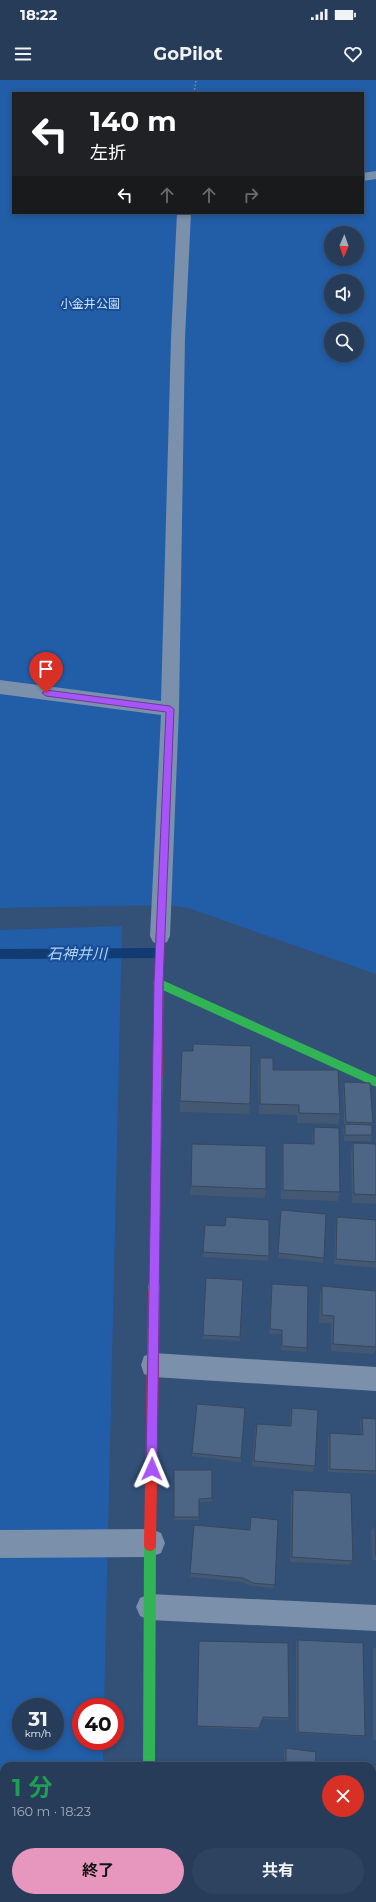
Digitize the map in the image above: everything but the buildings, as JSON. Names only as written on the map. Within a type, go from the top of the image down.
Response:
[{"type":"street","points":[[149,1762],[149,1607],[158,983],[160,936]]},
{"type":"street","points":[[158,983],[376,1082]]},
{"type":"street","points":[[0,1544],[151,1543]]},
{"type":"lane","points":[[364,177],[376,175]]},
{"type":"lane","points":[[160,936],[170,709],[178,338],[184,214]]},
{"type":"lane","points":[[0,687],[170,709]]},
{"type":"lane","points":[[153,1365],[376,1380]]},
{"type":"lane","points":[[149,1607],[376,1618]]},
{"type":"path","points":[[194,92],[196,80]]},
{"type":"green space","name":"小金井公園","points":[[0,80],[376,80],[376,974],[188,908],[169,905],[0,908]]},
{"type":"green space","points":[[122,926],[104,1698],[72,1698],[72,1750],[103,1750],[103,1762],[0,1762],[0,930]]},
{"type":"waterway","name":"石神井川","points":[[0,954],[155,953]]},
{"type":"traffic: fast","points":[[158,983],[376,1082]]},
{"type":"traffic: fast","points":[[154,1292],[158,1077]]},
{"type":"traffic: fast","points":[[149,1762],[150,1545]]},
{"type":"traffic: jam","points":[[158,1077],[160,936]]},
{"type":"traffic: jam","points":[[150,1545],[154,1292]]},
{"type":"route","points":[[46,693],[170,709],[158,983],[152,1469]]}]
